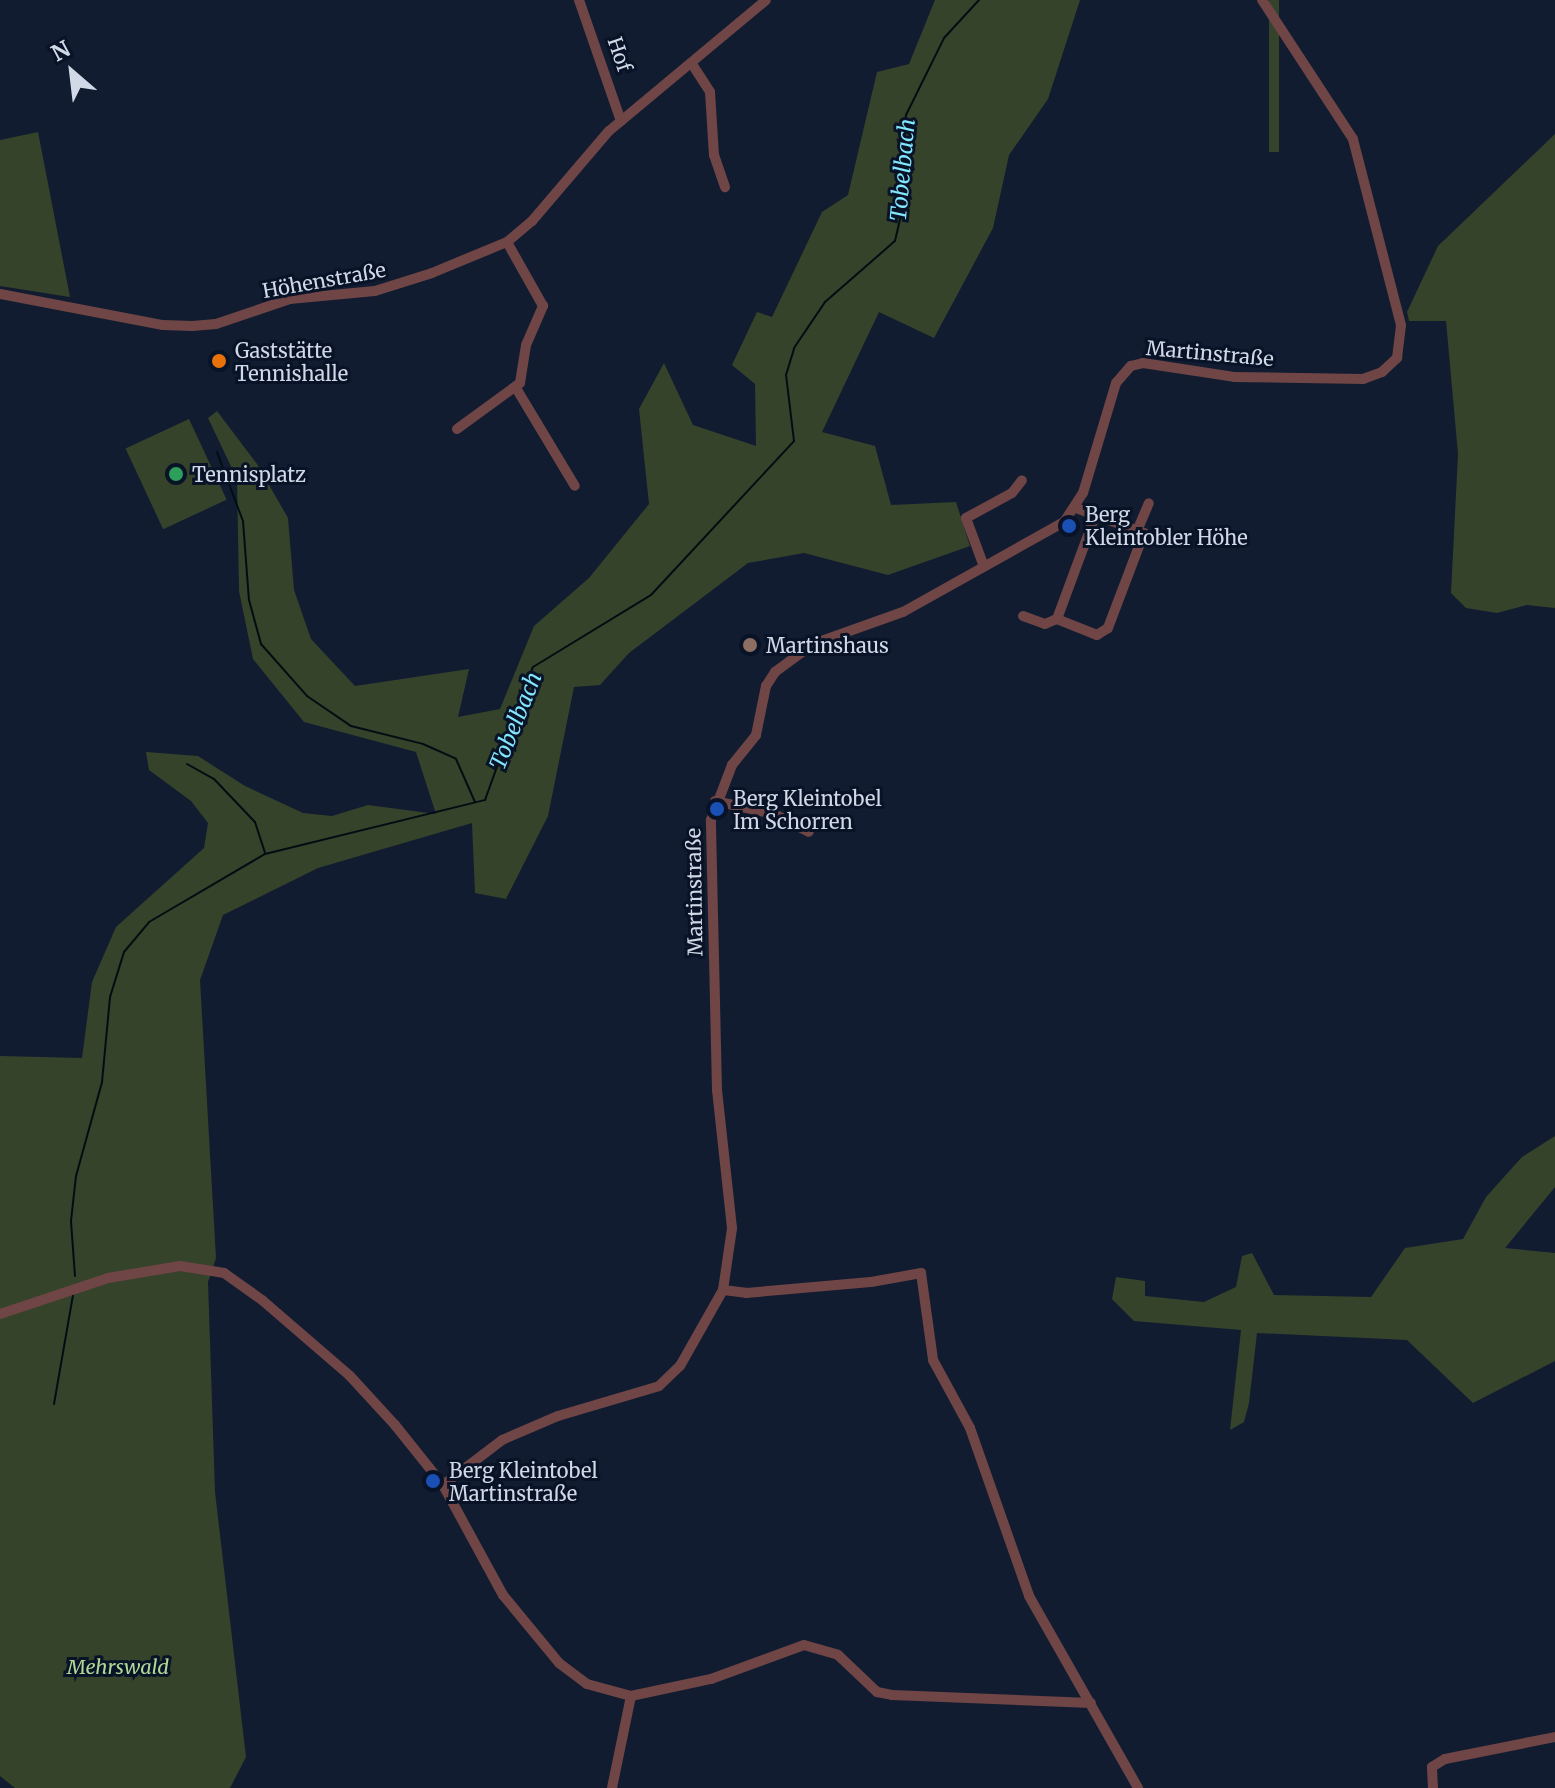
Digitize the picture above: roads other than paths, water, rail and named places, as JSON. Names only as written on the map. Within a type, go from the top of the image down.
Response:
[{"type":"street","name":"Hof","points":[[579,0],[621,121]]},
{"type":"street","points":[[457,429],[516,388],[526,345],[543,306],[507,242],[621,121],[766,0]]},
{"type":"street","name":"Martinstraße","points":[[443,1485],[502,1440],[558,1416],[659,1386],[680,1366],[723,1290],[732,1228],[714,1031],[711,820],[715,801],[735,761],[756,735],[766,686],[775,672],[813,644],[903,612],[983,564],[1052,530],[1076,508],[1116,383],[1131,366],[1143,363],[1234,377],[1363,379],[1392,365],[1399,351],[1401,325],[1353,139],[1262,0]]},
{"type":"street","points":[[692,64],[710,92],[714,155],[725,187]]},
{"type":"street","name":"Höhenstraße","points":[[0,294],[163,325],[216,324],[290,299],[397,285],[507,242]]},
{"type":"street","points":[[516,388],[575,486]]},
{"type":"street","points":[[983,564],[966,518],[1012,493],[1022,480]]},
{"type":"street","points":[[1137,531],[1149,503]]},
{"type":"street","points":[[1023,616],[1045,624],[1057,619],[1097,635],[1108,628],[1144,533],[1076,508]]},
{"type":"street","points":[[1057,619],[1095,516]]},
{"type":"street","points":[[715,801],[774,814],[809,832]]},
{"type":"street","points":[[0,1314],[108,1278],[180,1266],[224,1273],[350,1376],[443,1485],[503,1595],[545,1648],[587,1684],[631,1696],[711,1679],[804,1645],[838,1655],[877,1692],[1091,1703]]},
{"type":"street","points":[[723,1290],[856,1284],[921,1273],[933,1360],[970,1428],[1029,1596],[1138,1788]]},
{"type":"street","points":[[612,1788],[631,1696]]},
{"type":"street","points":[[1433,1788],[1432,1767],[1445,1759],[1555,1737]]},
{"type":"waterway","name":"Tobelbach","points":[[75,1276],[71,1221],[76,1176],[102,1082],[110,997],[124,952],[149,922],[265,854],[485,800],[533,667],[651,595],[794,441],[786,375],[794,348],[825,302],[895,241],[902,211],[898,179],[906,115],[944,38],[979,0]]},
{"type":"waterway","points":[[217,452],[243,521],[249,600],[261,644],[307,696],[351,726],[423,744],[456,759],[475,802]]},
{"type":"waterway","points":[[187,764],[214,779],[255,822],[265,853]]},
{"type":"waterway","name":"Tobelbach","points":[[54,1404],[73,1295]]},
{"type":"place","name":"Gaststätte Tennishalle","points":[[219,361]]},
{"type":"place","name":"Tennisplatz","points":[[176,474]]},
{"type":"place","name":"Berg Kleintobler Höhe","points":[[1069,526]]},
{"type":"place","name":"Martinshaus","points":[[750,645]]},
{"type":"place","name":"Berg Kleintobel Im Schorren","points":[[717,809]]},
{"type":"place","name":"Berg Kleintobel Martinstraße","points":[[433,1481]]},
{"type":"park label","name":"Mehrswald","points":[[118,1666]]}]
